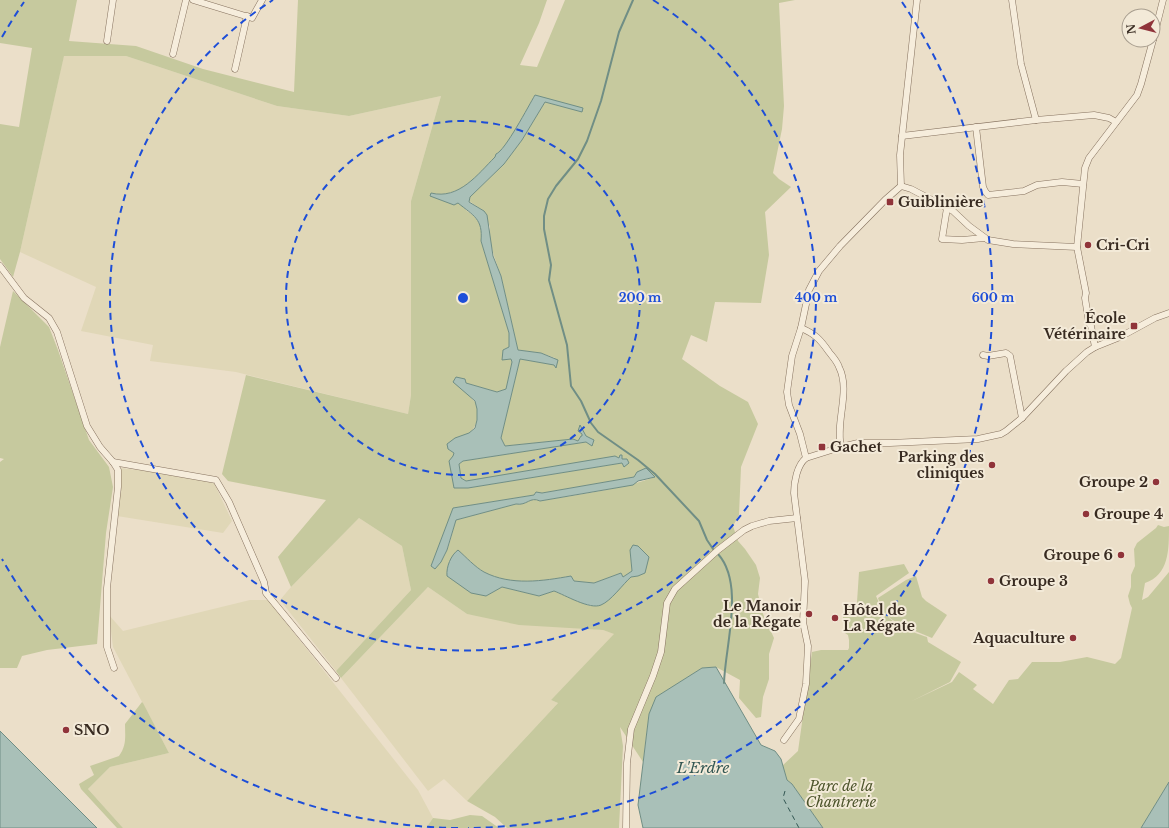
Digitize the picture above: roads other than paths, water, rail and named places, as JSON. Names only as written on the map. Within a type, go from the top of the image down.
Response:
[{"type":"street","points":[[107,41],[113,0]]},
{"type":"street","points":[[173,54],[186,0]]},
{"type":"street","points":[[193,0],[252,18],[262,0]]},
{"type":"street","points":[[901,186],[900,155],[917,0]]},
{"type":"street","points":[[1012,0],[1021,64],[1036,120]]},
{"type":"street","points":[[235,69],[247,16]]},
{"type":"street","points":[[1095,347],[1077,247],[1085,168],[1089,158],[1137,95],[1151,48]]},
{"type":"street","points":[[902,136],[1036,120],[1094,115],[1109,118],[1116,122]]},
{"type":"street","points":[[976,127],[983,187],[988,194],[1024,191],[1043,184],[1062,182],[1083,184]]},
{"type":"street","points":[[901,186],[911,189],[953,211],[988,240],[1013,244],[1077,247]]},
{"type":"street","points":[[806,458],[800,434],[789,405],[787,392],[792,356],[801,328],[809,290],[819,271],[840,246],[885,200],[901,186]]},
{"type":"street","points":[[947,208],[942,239],[962,240],[984,238]]},
{"type":"street","points":[[0,266],[24,298],[49,318],[57,332],[87,426],[100,447],[118,470],[118,487],[107,588],[106,627],[106,647],[114,668]]},
{"type":"street","points":[[784,740],[799,719],[806,684],[808,646],[803,622],[805,581],[794,486],[800,464],[806,458],[858,443],[890,444],[978,439],[1006,431],[1022,418],[1066,371],[1087,352],[1095,347],[1120,337],[1155,318],[1169,313]]},
{"type":"street","points":[[801,328],[813,333],[824,345],[839,367],[844,394],[839,434],[841,447]]},
{"type":"street","points":[[983,355],[988,356],[1006,353],[1010,356],[1022,418]]},
{"type":"street","points":[[113,462],[216,480],[238,522],[264,582],[266,593],[336,678]]},
{"type":"street","points":[[626,828],[627,763],[631,729],[653,676],[661,652],[668,603],[675,589],[716,552],[752,526],[770,521],[797,518]]},
{"type":"water","points":[[535,95],[583,108],[582,112],[545,102],[522,140],[504,164],[470,197],[469,202],[484,211],[487,215],[493,256],[501,276],[518,350],[541,353],[558,360],[556,368],[554,365],[520,359],[501,438],[505,446],[573,439],[578,441],[582,436],[582,434],[578,431],[580,425],[586,436],[594,440],[592,446],[586,442],[463,461],[459,464],[461,478],[466,481],[615,456],[619,458],[620,455],[622,455],[622,459],[627,459],[629,463],[624,467],[622,463],[468,488],[454,488],[449,461],[454,453],[448,449],[447,444],[455,438],[469,433],[475,428],[477,409],[475,401],[453,382],[456,377],[465,379],[466,383],[497,392],[506,389],[512,362],[511,359],[502,360],[503,350],[509,347],[509,333],[481,241],[479,223],[473,215],[458,203],[454,205],[430,196],[431,193],[450,193],[459,189],[475,178],[505,145]]},
{"type":"water","points":[[646,468],[655,477],[638,481],[633,485],[540,501],[531,500],[523,504],[516,504],[456,520],[447,550],[441,562],[435,569],[431,566],[453,508],[534,495],[536,492],[542,493],[634,477],[637,472]]},
{"type":"water","points":[[633,545],[638,546],[649,557],[645,573],[631,577],[609,600],[596,606],[584,604],[554,591],[539,596],[502,587],[486,596],[471,593],[447,576],[447,569],[453,555],[458,550],[484,572],[505,579],[516,581],[538,581],[571,576],[574,581],[594,583],[621,573],[623,577],[632,571],[630,550]]},
{"type":"water","name":"L'Erdre","points":[[716,667],[761,745],[775,751],[781,759],[787,780],[792,784],[823,828],[643,828],[638,805],[649,714],[656,697],[702,668]]},
{"type":"water","points":[[0,731],[97,828],[0,828]]},
{"type":"water","points":[[1169,782],[1169,828],[1141,828]]},
{"type":"waterway","points":[[633,0],[619,32],[601,101],[587,141],[578,159],[556,186],[548,199],[544,216],[544,229],[551,265],[549,280],[567,345],[571,386],[581,401],[591,423],[598,432],[655,474],[699,521],[707,540],[713,549]]},
{"type":"waterway","points":[[718,554],[726,567],[732,598],[732,616],[724,683]]},
{"type":"place","name":"Guiblinière","points":[[890,202]]},
{"type":"place","name":"Cri-Cri","points":[[1088,245]]},
{"type":"place","name":"École Vétérinaire","points":[[1134,326]]},
{"type":"place","name":"Gachet","points":[[822,447]]},
{"type":"place","name":"Parking des cliniques","points":[[992,465]]},
{"type":"place","name":"Groupe 2","points":[[1156,482]]},
{"type":"place","name":"Groupe 4","points":[[1086,514]]},
{"type":"place","name":"Groupe 6","points":[[1121,555]]},
{"type":"place","name":"Groupe 3","points":[[991,581]]},
{"type":"place","name":"Le Manoir de la Régate","points":[[809,614]]},
{"type":"place","name":"Hôtel de La Régate","points":[[835,618]]},
{"type":"place","name":"Aquaculture","points":[[1073,638]]},
{"type":"place","name":"SNO","points":[[66,730]]},
{"type":"park label","name":"Parc de la Chantrerie","points":[[841,794]]}]
